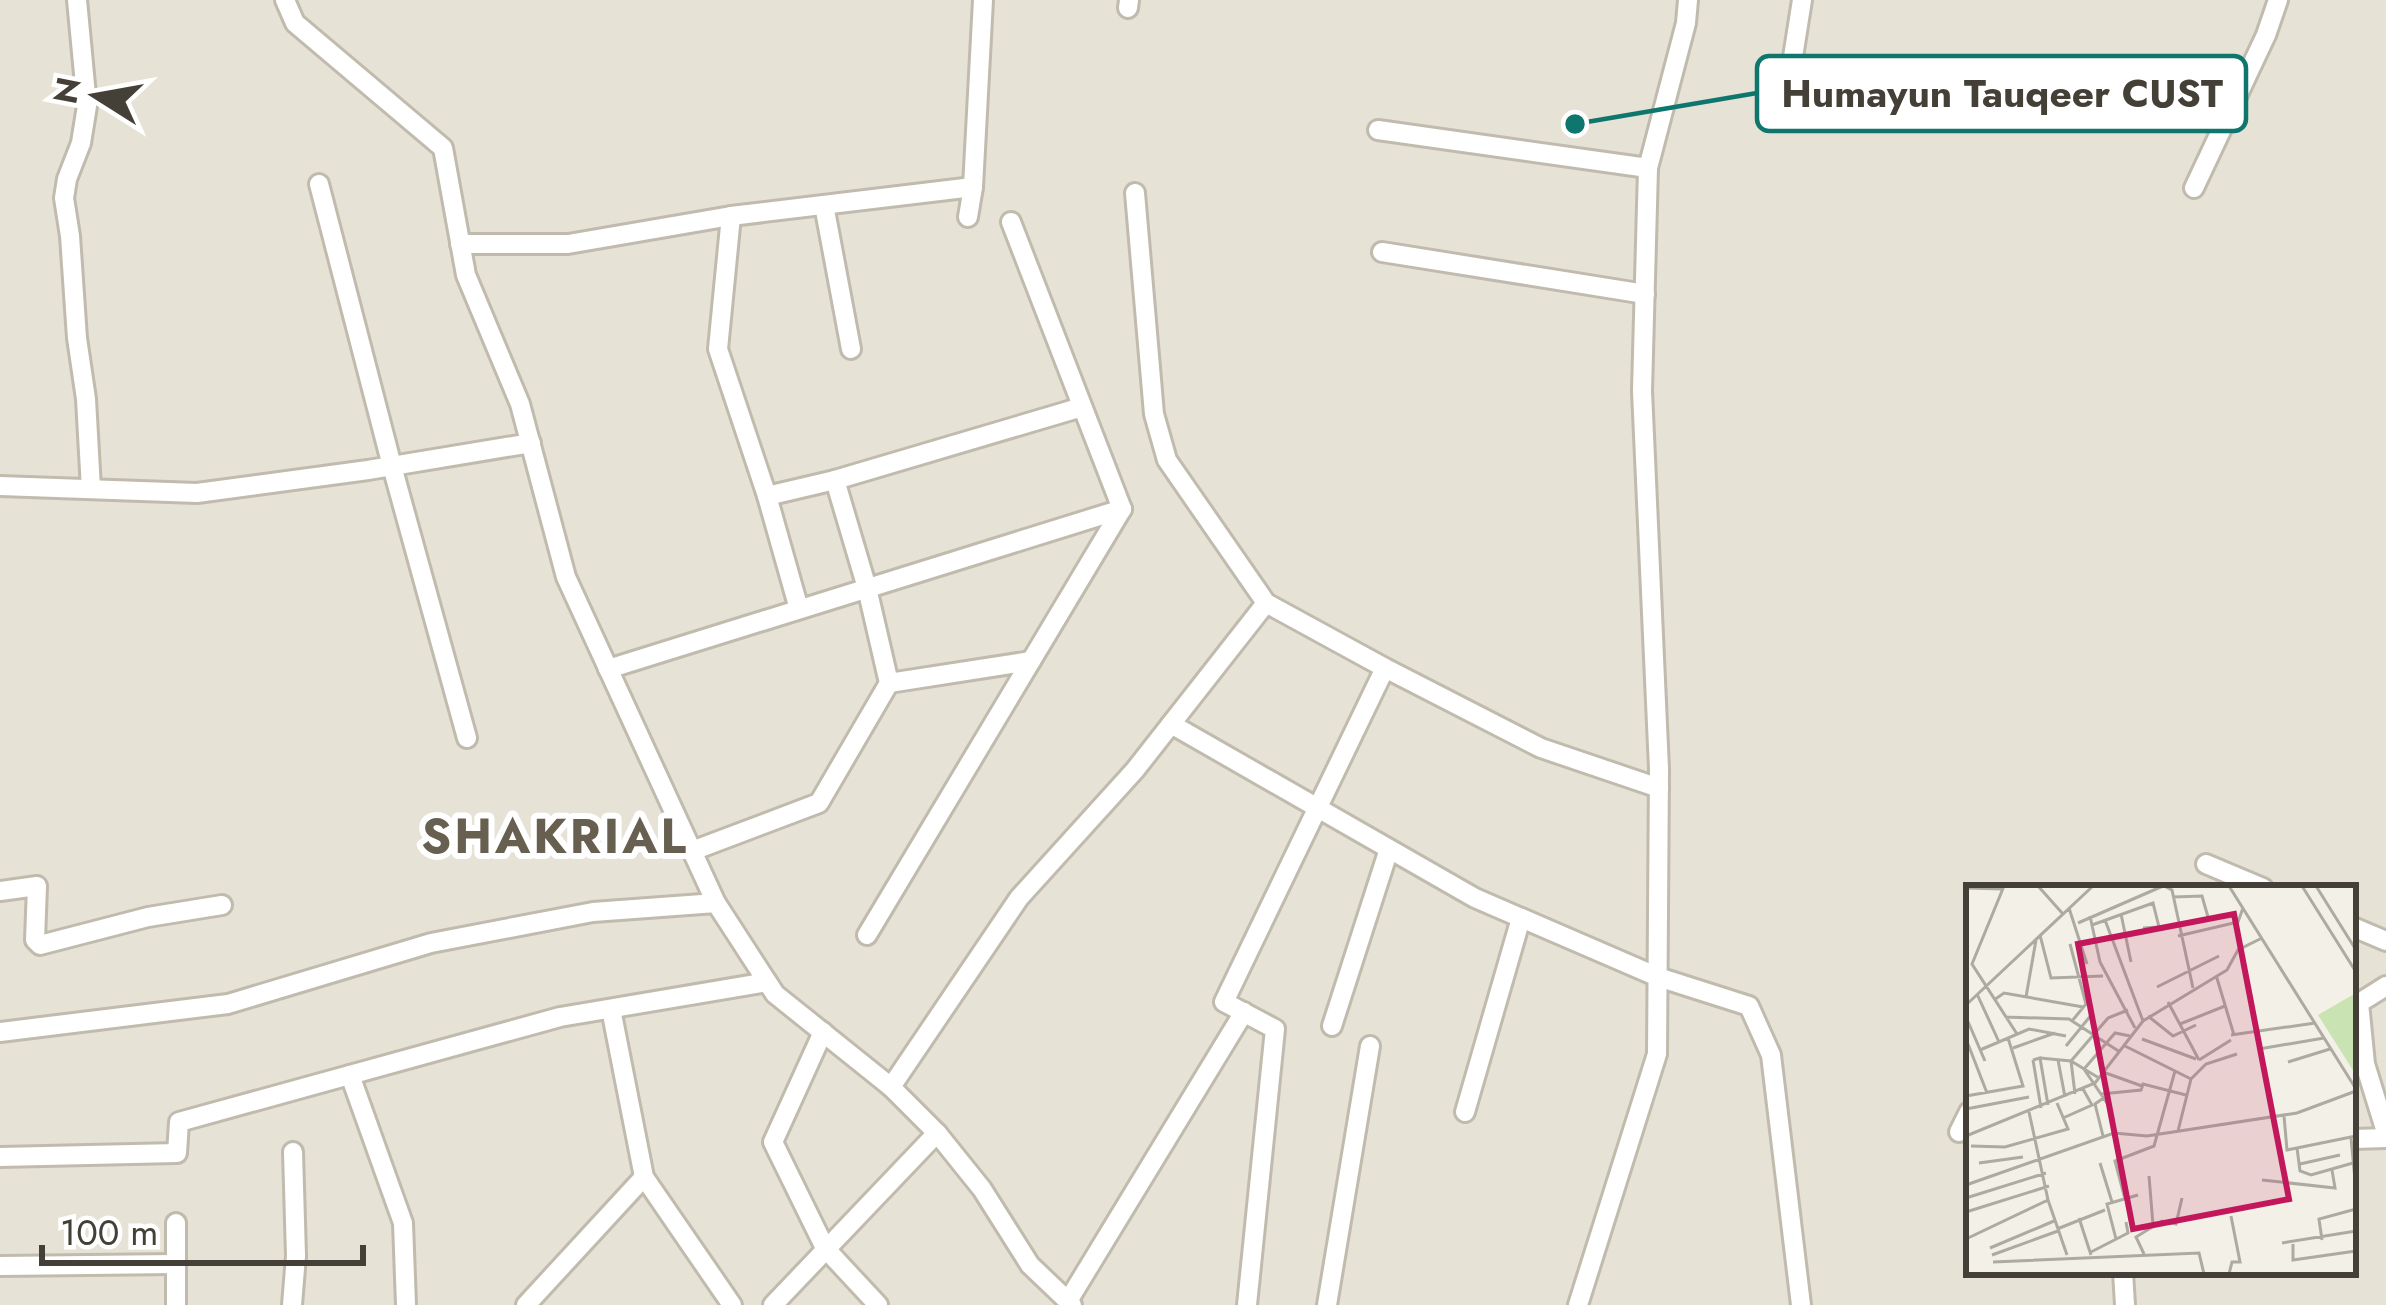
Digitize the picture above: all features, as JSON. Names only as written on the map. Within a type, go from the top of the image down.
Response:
[{"type":"street","points":[[77,0],[88,106],[64,198],[91,489]]},
{"type":"street","points":[[285,0],[295,23],[443,148],[466,275],[520,404],[566,577],[716,903],[775,994],[892,1087],[937,1133],[982,1189],[1030,1264],[1070,1303],[1244,1012]]},
{"type":"street","points":[[968,217],[974,187],[982,0]]},
{"type":"street","points":[[1578,1305],[1658,1054],[1659,788],[1642,391],[1648,168],[1688,0]]},
{"type":"street","points":[[1790,76],[1802,0]]},
{"type":"street","points":[[2194,188],[2278,0]]},
{"type":"street","points":[[1378,130],[1648,168]]},
{"type":"street","points":[[319,184],[467,738]]},
{"type":"street","points":[[460,244],[568,244],[730,216],[974,187]]},
{"type":"street","points":[[1135,193],[1154,414],[1167,460],[1266,603],[1540,748],[1659,788]]},
{"type":"street","points":[[824,205],[851,349]]},
{"type":"street","points":[[730,216],[718,349],[800,610]]},
{"type":"street","points":[[1010,222],[1121,509]]},
{"type":"street","points":[[1382,252],[1645,294]]},
{"type":"street","points":[[767,496],[1082,407]]},
{"type":"street","points":[[0,486],[197,493],[530,443]]},
{"type":"street","points":[[692,850],[819,802],[889,682],[835,480]]},
{"type":"street","points":[[608,669],[1121,509]]},
{"type":"street","points":[[867,935],[1121,509]]},
{"type":"street","points":[[892,1087],[1019,898],[1135,770],[1266,603]]},
{"type":"street","points":[[889,682],[1031,661]]},
{"type":"street","points":[[1247,1305],[1275,1029],[1224,1002],[1384,668]]},
{"type":"street","points":[[1171,724],[1474,898],[1658,977],[1749,1006],[1771,1055],[1801,1305]]},
{"type":"street","points":[[1332,1026],[1389,849]]},
{"type":"street","points":[[2206,864],[2256,885]]},
{"type":"street","points":[[0,891],[37,886],[34,940],[40,945],[148,917],[222,905]]},
{"type":"street","points":[[0,1032],[228,1004],[431,944],[593,913],[716,903]]},
{"type":"street","points":[[1465,1112],[1521,918]]},
{"type":"street","points":[[2356,928],[2386,941]]},
{"type":"street","points":[[0,1157],[178,1153],[179,1121],[560,1018],[767,982]]},
{"type":"street","points":[[2356,1139],[2386,1135],[2366,1064],[2359,1003],[2386,986]]},
{"type":"street","points":[[610,1009],[644,1177],[731,1305]]},
{"type":"street","points":[[823,1032],[772,1142],[825,1248],[878,1305]]},
{"type":"street","points":[[1328,1305],[1370,1046]]},
{"type":"street","points":[[350,1075],[403,1223],[406,1305]]},
{"type":"street","points":[[1959,1132],[1966,1118]]},
{"type":"street","points":[[773,1305],[937,1133]]},
{"type":"street","points":[[292,1305],[296,1256],[293,1152]]},
{"type":"street","points":[[526,1305],[644,1177]]},
{"type":"street","points":[[176,1223],[176,1305]]},
{"type":"street","points":[[0,1266],[176,1264]]},
{"type":"street","points":[[2122,1275],[2125,1305]]},
{"type":"shaded area","points":[[0,0],[2386,0],[2386,1305],[0,1305]]},
{"type":"place","name":"Humayun Tauqeer CUST","points":[[1575,124]]},
{"type":"district","name":"SHAKRIAL","points":[[555,836]]}]
